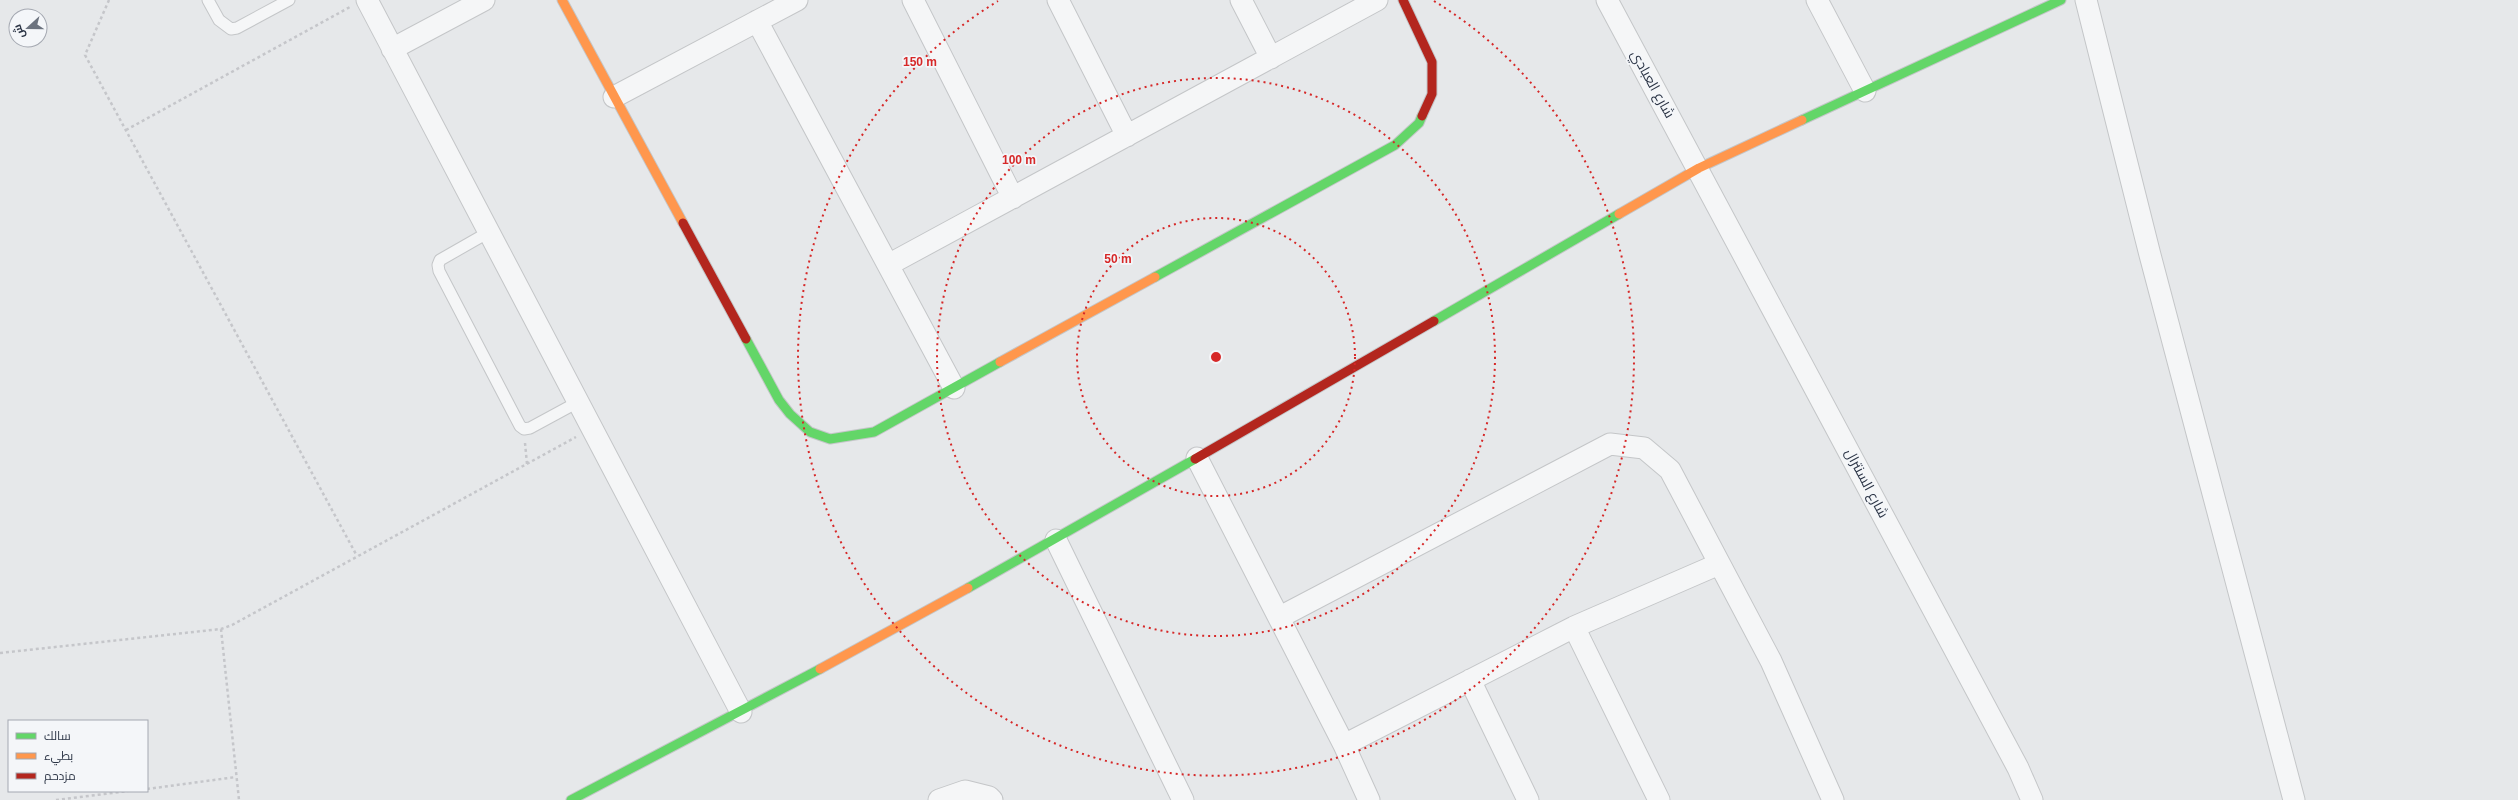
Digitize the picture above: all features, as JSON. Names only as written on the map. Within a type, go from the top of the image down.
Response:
[{"type":"street","points":[[392,49],[484,0]]},
{"type":"street","points":[[562,0],[779,400],[798,424],[820,438],[847,440],[874,432],[1395,145],[1419,123],[1432,94],[1432,62],[1404,0]]},
{"type":"street","points":[[614,97],[797,0]]},
{"type":"street","points":[[913,0],[1013,198]]},
{"type":"street","points":[[1058,0],[1127,136]]},
{"type":"street","points":[[1241,0],[1271,58]]},
{"type":"street","points":[[888,265],[1377,0]]},
{"type":"street","name":"شارع العبادي","points":[[1607,0],[1698,168]]},
{"type":"street","points":[[1817,0],[1865,91]]},
{"type":"street","points":[[571,800],[741,712],[1056,540],[1698,168],[2061,0]]},
{"type":"street","points":[[2086,0],[2152,263],[2294,800]]},
{"type":"street","points":[[362,2],[392,49],[741,712]]},
{"type":"street","points":[[757,21],[954,388]]},
{"type":"street","name":"شارع السنترال","points":[[1698,168],[2014,761],[2032,800]]},
{"type":"street","points":[[1280,617],[1610,444],[1644,448],[1670,470],[1771,661],[1833,800]]},
{"type":"street","points":[[1197,458],[1280,617],[1344,745],[1369,800]]},
{"type":"street","points":[[1056,540],[1183,800]]},
{"type":"street","points":[[1344,745],[1574,627],[1719,564]]},
{"type":"street","points":[[1574,627],[1660,800]]},
{"type":"street","points":[[1470,680],[1528,800]]},
{"type":"street","points":[[939,800],[965,791],[989,797],[992,800]]},
{"type":"lane","points":[[208,0],[219,20],[231,29],[237,28],[289,0]]},
{"type":"lane","points":[[489,232],[440,260],[438,265],[439,271],[520,426],[524,429],[578,402]]},
{"type":"path","points":[[109,0],[85,55],[358,556]]},
{"type":"path","points":[[126,130],[362,2]]},
{"type":"path","points":[[524,429],[527,464]]},
{"type":"path","points":[[0,653],[221,629],[232,625],[592,429]]},
{"type":"path","points":[[221,629],[239,800]]},
{"type":"path","points":[[148,789],[236,778]]},
{"type":"path","points":[[56,800],[121,792]]},
{"type":"traffic: fast","points":[[1802,120],[2061,0]]},
{"type":"traffic: fast","points":[[1155,277],[1395,145],[1419,123],[1422,116]]},
{"type":"traffic: fast","points":[[1434,321],[1619,214]]},
{"type":"traffic: fast","points":[[746,339],[779,400],[790,414],[810,432],[830,439],[874,432],[1000,362]]},
{"type":"traffic: fast","points":[[968,588],[1195,459]]},
{"type":"traffic: fast","points":[[571,800],[820,669]]},
{"type":"traffic: slow","points":[[562,0],[683,223]]},
{"type":"traffic: slow","points":[[1619,214],[1699,168],[1802,120]]},
{"type":"traffic: slow","points":[[1000,362],[1155,277]]},
{"type":"traffic: slow","points":[[820,669],[968,588]]},
{"type":"traffic: jam","points":[[1403,0],[1432,62],[1432,94],[1422,116]]},
{"type":"traffic: jam","points":[[683,223],[746,339]]},
{"type":"traffic: jam","points":[[1195,459],[1434,321]]}]
